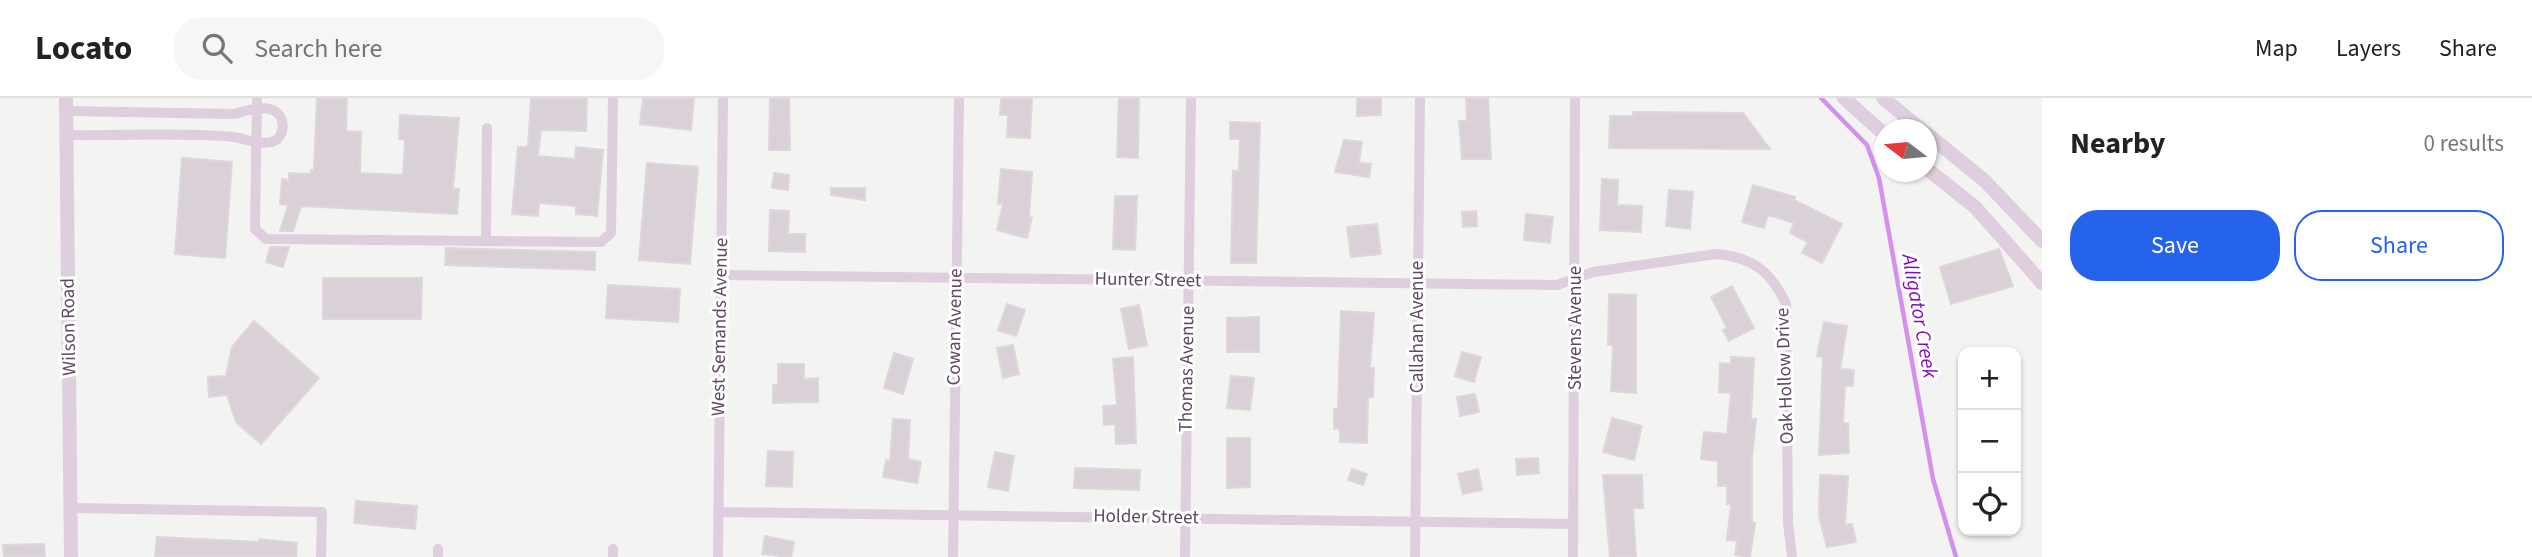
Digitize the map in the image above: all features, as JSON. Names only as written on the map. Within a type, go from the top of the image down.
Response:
[{"type":"street","points":[[257,103],[255,229],[266,239],[601,242],[608,239],[611,233],[613,98]]},
{"type":"street","name":"West Semands Avenue","points":[[718,557],[723,98]]},
{"type":"street","name":"Cowan Avenue","points":[[953,557],[959,98]]},
{"type":"street","name":"Thomas Avenue","points":[[1185,557],[1191,98]]},
{"type":"street","name":"Callahan Avenue","points":[[1415,557],[1420,98]]},
{"type":"street","name":"Stevens Avenue","points":[[1573,557],[1575,98]]},
{"type":"street","points":[[1844,98],[1874,124]]},
{"type":"street","points":[[1883,98],[1909,119]]},
{"type":"street","points":[[67,104],[234,114],[257,103]]},
{"type":"street","points":[[67,135],[234,137],[272,142],[279,138],[283,125],[278,113],[257,103]]},
{"type":"street","name":"Wilson Road","points":[[67,104],[71,557]]},
{"type":"street","points":[[486,241],[487,128]]},
{"type":"street","points":[[1937,141],[2016,210],[2042,241]]},
{"type":"street","points":[[1960,194],[1976,173]]},
{"type":"street","points":[[1937,176],[1960,194],[2009,242],[2042,282]]},
{"type":"street","name":"Oak Hollow Drive","points":[[1575,280],[1593,272],[1716,254],[1752,261],[1778,286],[1786,304],[1788,324],[1788,523],[1792,557]]},
{"type":"street","name":"Hunter Street","points":[[721,275],[1557,285],[1575,280]]},
{"type":"street","points":[[71,508],[322,512],[321,557]]},
{"type":"street","name":"Holder Street","points":[[718,512],[1573,523]]},
{"type":"building","points":[[317,98],[347,98],[346,131],[361,132],[360,173],[403,175],[405,140],[399,139],[400,115],[459,118],[453,189],[459,189],[457,214],[301,206],[293,231],[280,231],[288,205],[280,204],[282,179],[289,180],[289,173],[311,174],[311,170],[314,170]]},
{"type":"building","points":[[531,98],[587,98],[586,131],[541,130],[538,156],[575,159],[576,147],[603,150],[597,216],[576,214],[576,206],[539,203],[538,216],[512,214],[518,147],[528,147]]},
{"type":"building","points":[[643,98],[694,98],[691,130],[640,124]]},
{"type":"building","points":[[770,98],[789,98],[790,150],[769,150]]},
{"type":"building","points":[[1001,98],[1032,98],[1030,138],[1007,137],[1008,115],[1000,115]]},
{"type":"building","points":[[1119,98],[1139,98],[1138,158],[1117,157]]},
{"type":"building","points":[[1357,98],[1381,98],[1381,115],[1357,116]]},
{"type":"building","points":[[1466,98],[1488,98],[1491,159],[1462,159],[1459,121],[1467,121]]},
{"type":"building","points":[[1633,112],[1743,113],[1770,149],[1609,148],[1610,116],[1633,116]]},
{"type":"building","points":[[1230,122],[1260,123],[1256,263],[1231,263],[1233,171],[1239,171],[1240,139],[1230,139]]},
{"type":"building","points":[[1344,140],[1362,142],[1359,163],[1371,164],[1369,177],[1335,172]]},
{"type":"building","points":[[182,158],[232,162],[225,258],[175,254]]},
{"type":"building","points":[[647,163],[698,167],[690,264],[639,260]]},
{"type":"building","points":[[1001,169],[1032,172],[1029,217],[1032,218],[1027,238],[997,230],[1003,204],[998,204]]},
{"type":"building","points":[[774,173],[789,175],[788,190],[772,188]]},
{"type":"building","points":[[1602,179],[1618,180],[1617,205],[1642,206],[1641,232],[1600,230]]},
{"type":"building","points":[[1753,185],[1795,197],[1794,200],[1842,224],[1822,263],[1802,253],[1808,242],[1790,233],[1794,223],[1768,215],[1764,228],[1742,222]]},
{"type":"building","points":[[831,188],[865,188],[865,200],[831,195]]},
{"type":"building","points":[[1669,190],[1693,192],[1690,229],[1666,226]]},
{"type":"building","points":[[1115,196],[1137,196],[1135,250],[1113,249]]},
{"type":"building","points":[[770,210],[789,211],[788,234],[805,234],[805,252],[769,251]]},
{"type":"building","points":[[1476,211],[1477,226],[1463,227],[1462,212]]},
{"type":"building","points":[[1526,214],[1553,217],[1550,243],[1524,240]]},
{"type":"building","points":[[1377,224],[1381,254],[1351,257],[1347,227]]},
{"type":"building","points":[[270,247],[289,247],[283,267],[266,262]]},
{"type":"building","points":[[446,248],[595,252],[595,270],[445,265]]},
{"type":"building","points":[[1999,249],[2013,286],[1951,304],[1940,267]]},
{"type":"building","points":[[323,278],[422,278],[421,319],[323,319]]},
{"type":"building","points":[[608,285],[680,289],[678,322],[606,318]]},
{"type":"building","points":[[1732,286],[1754,328],[1729,341],[1723,330],[1727,328],[1711,297]]},
{"type":"building","points":[[1609,294],[1636,295],[1636,393],[1611,391],[1613,345],[1608,345]]},
{"type":"building","points":[[1007,304],[1025,310],[1016,336],[998,330]]},
{"type":"building","points":[[1139,305],[1147,345],[1129,349],[1121,309]]},
{"type":"building","points":[[1341,311],[1374,313],[1370,368],[1374,368],[1373,397],[1368,397],[1367,443],[1340,442],[1340,429],[1334,429],[1334,409],[1338,409]]},
{"type":"building","points":[[1259,317],[1259,352],[1227,352],[1227,318]]},
{"type":"building","points":[[254,321],[319,378],[261,444],[236,422],[227,395],[209,397],[208,377],[226,376],[232,347]]},
{"type":"building","points":[[1824,322],[1847,326],[1840,369],[1854,370],[1853,386],[1845,386],[1843,423],[1848,423],[1849,453],[1819,455],[1823,357],[1817,356]]},
{"type":"building","points":[[1013,345],[1019,374],[1003,378],[997,348]]},
{"type":"building","points":[[1462,352],[1481,357],[1474,382],[1455,376]]},
{"type":"building","points":[[894,353],[913,359],[903,394],[884,388]]},
{"type":"building","points":[[1133,357],[1136,443],[1116,444],[1115,424],[1104,425],[1103,406],[1117,405],[1113,359]]},
{"type":"building","points":[[1731,357],[1754,358],[1751,419],[1756,419],[1752,457],[1752,523],[1755,523],[1750,557],[1735,555],[1737,541],[1727,540],[1731,504],[1727,504],[1727,486],[1718,486],[1718,461],[1701,459],[1704,432],[1727,434],[1731,393],[1719,392],[1720,363],[1731,364]]},
{"type":"building","points":[[778,364],[804,364],[804,379],[818,378],[818,402],[773,403],[773,385],[778,385]]},
{"type":"building","points":[[1231,376],[1254,378],[1250,410],[1227,408]]},
{"type":"building","points":[[1475,394],[1479,412],[1460,416],[1457,397]]},
{"type":"building","points":[[1612,418],[1642,426],[1634,460],[1603,452]]},
{"type":"building","points":[[893,419],[910,420],[908,459],[921,462],[917,483],[883,477],[886,460],[890,461]]},
{"type":"building","points":[[1227,438],[1250,438],[1250,487],[1227,488]]},
{"type":"building","points":[[768,451],[793,452],[792,487],[766,486]]},
{"type":"building","points":[[995,452],[1014,456],[1008,491],[988,487]]},
{"type":"building","points":[[1538,458],[1539,473],[1517,475],[1516,459]]},
{"type":"building","points":[[1075,468],[1140,470],[1139,490],[1074,488]]},
{"type":"building","points":[[1352,469],[1367,474],[1363,485],[1348,480]]},
{"type":"building","points":[[1478,469],[1482,490],[1463,494],[1458,474]]},
{"type":"building","points":[[1603,475],[1642,475],[1643,508],[1633,508],[1636,557],[1610,557]]},
{"type":"building","points":[[1820,475],[1848,476],[1845,525],[1852,524],[1856,542],[1827,547],[1819,516]]},
{"type":"building","points":[[356,501],[417,506],[415,529],[354,523]]},
{"type":"building","points":[[765,536],[794,542],[791,557],[762,554]]},
{"type":"building","points":[[157,537],[259,542],[259,539],[297,543],[296,557],[155,557]]},
{"type":"building","points":[[44,544],[45,557],[4,557],[3,545]]},
{"type":"waterway","name":"Alligator Creek","points":[[1821,98],[1867,145],[1879,178],[1933,479],[1956,557]]}]
